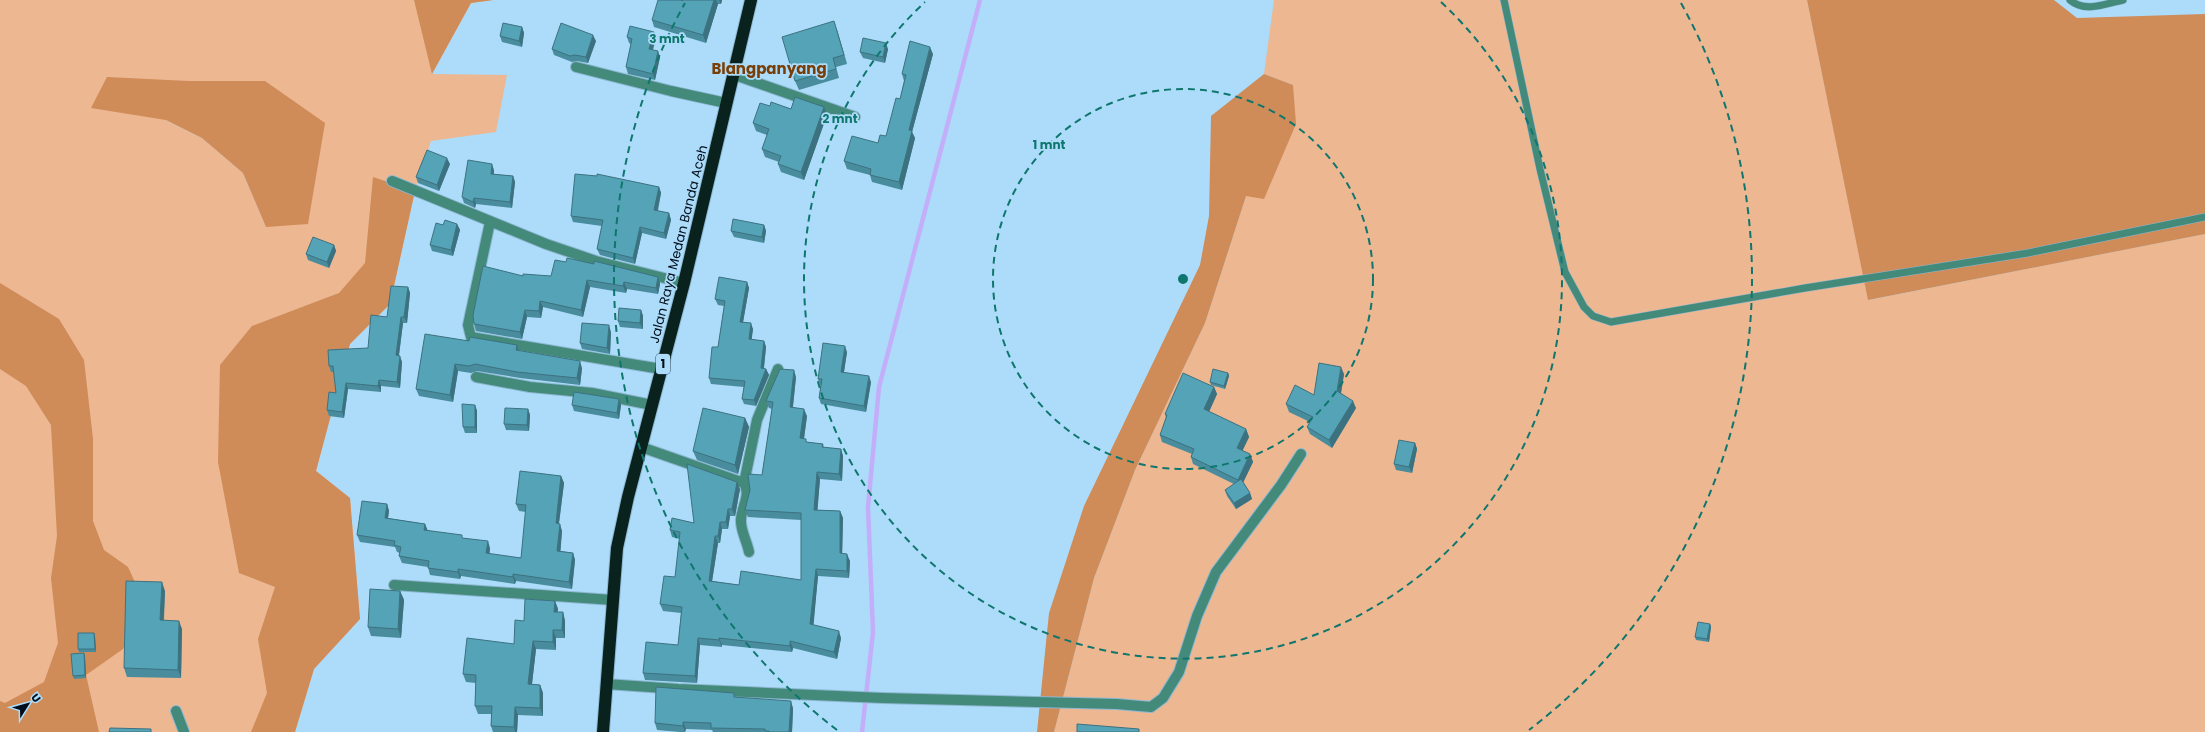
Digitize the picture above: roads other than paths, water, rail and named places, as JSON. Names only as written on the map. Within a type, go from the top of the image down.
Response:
[{"type":"highway","name":"Jalan Raya Medan Banda Aceh","points":[[603,732],[618,548],[641,447],[684,283],[732,74],[751,0]]},
{"type":"street","points":[[576,67],[726,103]]},
{"type":"street","points":[[732,74],[855,117]]},
{"type":"street","points":[[392,181],[490,222],[596,261],[684,283]]},
{"type":"street","points":[[490,222],[468,325],[471,337],[661,369]]},
{"type":"street","points":[[749,552],[742,528],[741,518],[748,491],[744,483],[757,420],[778,368]]},
{"type":"street","points":[[476,377],[530,387],[592,393],[652,405]]},
{"type":"street","points":[[641,447],[744,483]]},
{"type":"street","points":[[606,684],[883,698],[1117,704],[1146,708],[1157,704],[1163,698],[1179,672],[1197,616],[1216,572],[1281,485],[1301,454]]},
{"type":"street","points":[[394,585],[613,600]]},
{"type":"street","points":[[176,711],[184,732]]},
{"type":"lane","points":[[1504,0],[1540,170],[1565,272],[1584,307],[1594,316],[1611,322],[1805,288],[2028,253],[2205,217]]},
{"type":"lane","points":[[2070,0],[2076,6],[2085,8],[2123,0]]},
{"type":"waterway","points":[[862,732],[873,632],[868,507],[879,387],[980,0]]},
{"type":"district","name":"Blangpanyang","points":[[769,69]]}]
